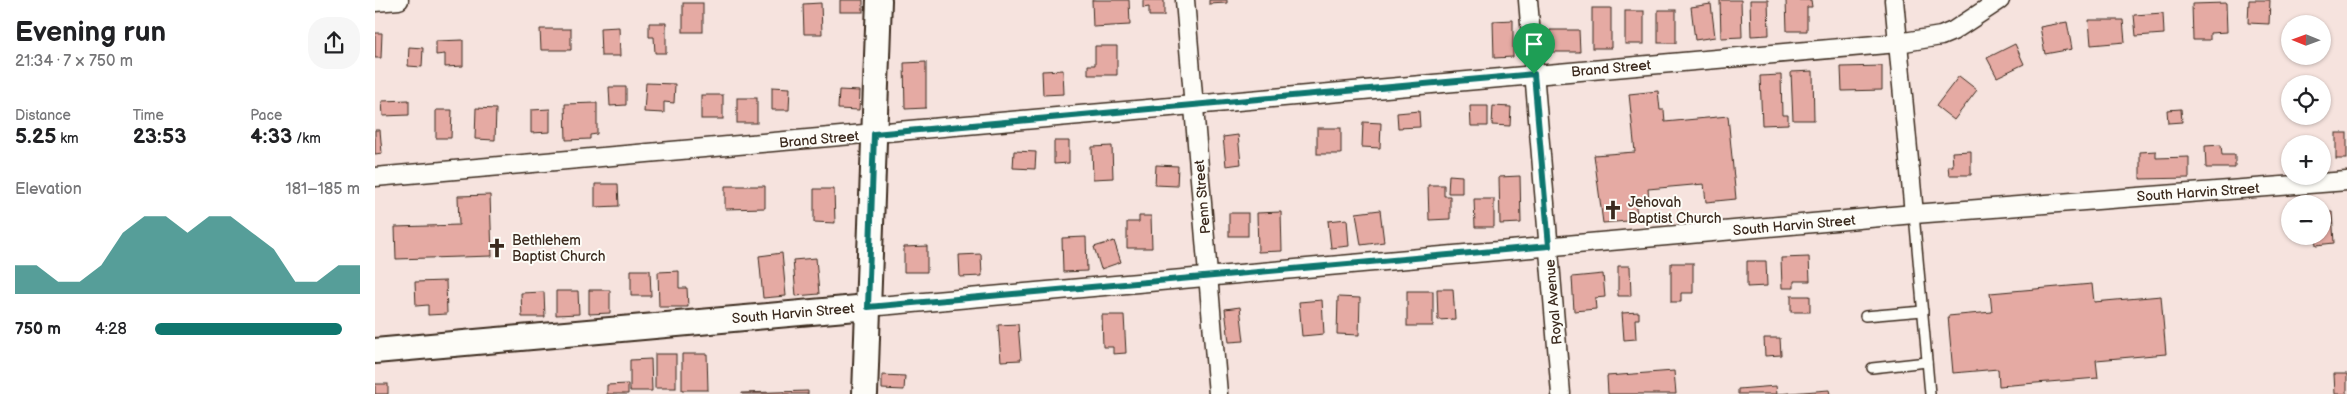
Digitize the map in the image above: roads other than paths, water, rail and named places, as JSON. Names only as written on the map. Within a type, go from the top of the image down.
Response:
[{"type":"street","points":[[375,2],[399,0]]},
{"type":"street","points":[[865,394],[879,0]]},
{"type":"street","name":"Penn Street","points":[[1185,0],[1218,394]]},
{"type":"street","name":"Royal Avenue","points":[[1528,0],[1561,394]]},
{"type":"street","points":[[1894,0],[1913,214]]},
{"type":"street","name":"Brand Street","points":[[375,178],[1534,74],[1898,44],[1941,36],[1953,31],[2000,0]]},
{"type":"street","name":"South Harvin Street","points":[[375,352],[1913,214],[2347,181]]},
{"type":"lane","points":[[1913,214],[1930,394]]},
{"type":"lane","points":[[1865,316],[1923,311]]},
{"type":"lane","points":[[1872,368],[1927,362]]},
{"type":"place","name":"Jehovah Baptist Church","points":[[1613,210]]},
{"type":"place","name":"Bethlehem Baptist Church","points":[[497,248]]}]
